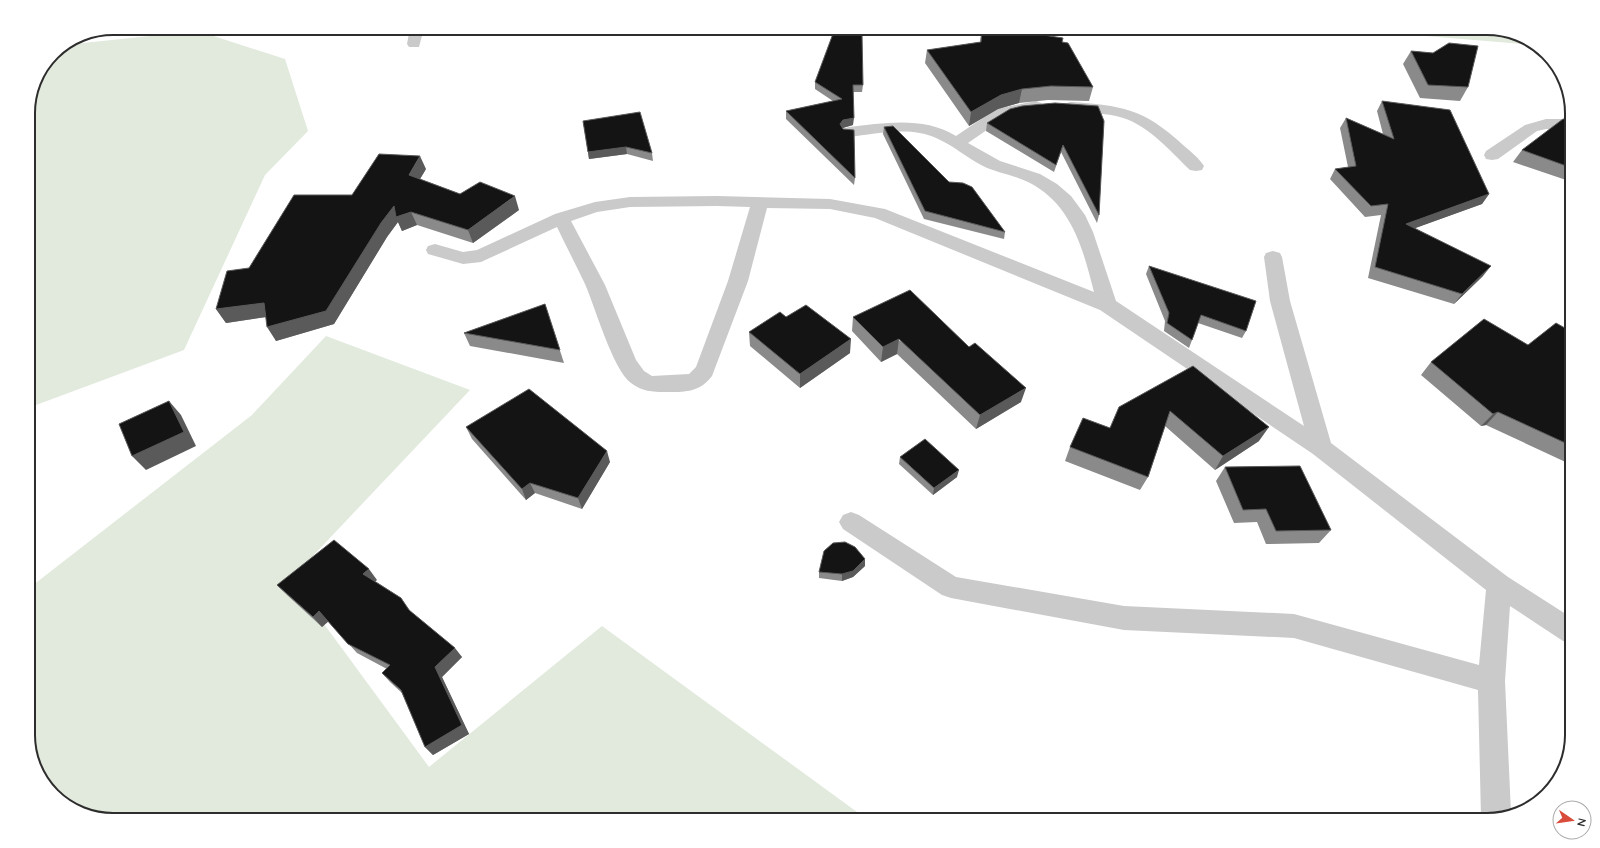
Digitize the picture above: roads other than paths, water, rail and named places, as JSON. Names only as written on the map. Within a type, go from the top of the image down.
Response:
[{"type":"street","points":[[414,44],[416,35]]},
{"type":"street","points":[[958,143],[1002,112],[1009,110],[1030,106],[1112,110],[1132,115],[1150,126],[1196,166]]},
{"type":"street","points":[[1492,155],[1531,128],[1546,124],[1565,124]]},
{"type":"street","points":[[849,132],[893,127],[919,129],[938,133],[958,143],[989,163],[1036,179],[1054,191],[1066,202],[1075,214],[1090,243],[1107,305]]},
{"type":"street","points":[[435,250],[463,258],[481,256],[561,218],[595,207],[630,202],[760,202],[830,204],[879,213],[1107,305],[1220,382],[1321,448],[1499,585],[1565,627]]},
{"type":"street","points":[[561,218],[595,285],[627,363],[637,377],[649,384],[681,384],[696,380],[705,371],[738,282],[760,202]]},
{"type":"street","points":[[1272,257],[1280,301],[1302,375],[1321,448]]},
{"type":"street","points":[[851,522],[951,587],[1124,618],[1294,626],[1491,681]]},
{"type":"street","points":[[1496,812],[1491,681],[1499,585]]}]
